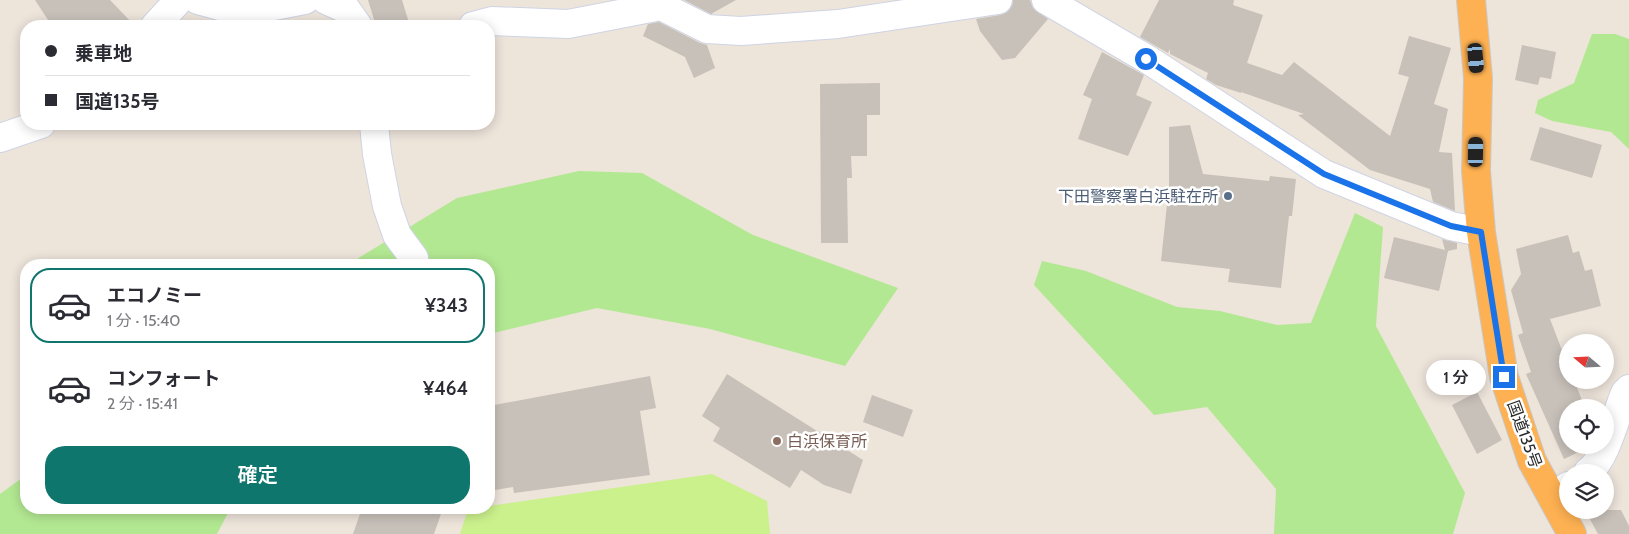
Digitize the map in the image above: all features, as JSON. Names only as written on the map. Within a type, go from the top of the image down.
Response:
[{"type":"highway","name":"国道135号","points":[[1471,0],[1478,78],[1476,171],[1481,232],[1504,377],[1532,461],[1559,490]]},
{"type":"highway","name":"国道135号","points":[[1568,519],[1572,534]]},
{"type":"street","points":[[161,20],[179,0]]},
{"type":"street","points":[[198,0],[242,12],[305,0]]},
{"type":"street","points":[[326,0],[346,9],[354,20]]},
{"type":"street","points":[[495,21],[568,24],[659,3],[706,29],[741,32],[838,24],[998,0]]},
{"type":"street","points":[[1046,0],[1146,59],[1324,174],[1451,226],[1481,232]]},
{"type":"street","points":[[0,138],[23,130]]},
{"type":"street","points":[[374,130],[376,154],[387,206],[397,235],[414,259]]},
{"type":"street","points":[[1596,464],[1606,447],[1625,393],[1629,389]]},
{"type":"green space","points":[[1592,34],[1615,34],[1629,39],[1629,149],[1611,132],[1552,121],[1535,113],[1538,100],[1574,83]]},
{"type":"green space","points":[[579,171],[642,173],[753,235],[898,288],[845,366],[710,329],[597,308],[495,333],[495,259],[357,259],[457,198]]},
{"type":"green space","points":[[1355,213],[1383,227],[1376,326],[1465,493],[1453,534],[1274,534],[1276,489],[1207,407],[1154,415],[1034,285],[1042,261],[1086,271],[1177,307],[1220,311],[1277,325],[1311,323]]},
{"type":"green space","points":[[712,474],[767,501],[770,534],[460,534],[466,514],[495,514],[495,505]]},
{"type":"green space","points":[[20,479],[20,514],[227,514],[217,534],[0,534],[0,494]]},
{"type":"building","points":[[35,0],[110,0],[129,20],[48,20]]},
{"type":"building","points":[[368,0],[402,0],[408,20],[374,20]]},
{"type":"building","points":[[684,0],[736,0],[711,14]]},
{"type":"building","points":[[1013,0],[1030,0],[1033,8],[1048,19],[1015,58],[1002,60],[980,31],[976,19],[1007,12],[1012,6]]},
{"type":"building","points":[[1159,0],[1234,0],[1233,5],[1263,15],[1247,63],[1282,75],[1294,62],[1390,136],[1409,77],[1398,74],[1409,36],[1451,48],[1434,104],[1448,109],[1439,152],[1452,153],[1455,211],[1433,202],[1430,189],[1370,170],[1298,115],[1304,114],[1216,85],[1206,79],[1208,73],[1170,54],[1170,49],[1168,53],[1140,37]]},
{"type":"building","points":[[659,22],[707,45],[715,68],[694,78],[685,57],[643,36],[648,24]]},
{"type":"building","points":[[1522,45],[1556,52],[1551,79],[1540,77],[1538,85],[1515,80]]},
{"type":"building","points":[[1102,52],[1144,75],[1136,95],[1152,102],[1128,156],[1078,139],[1092,99],[1083,95]]},
{"type":"building","points":[[880,83],[880,115],[867,115],[867,156],[851,156],[852,178],[847,178],[848,243],[821,243],[820,84]]},
{"type":"building","points":[[1190,125],[1203,174],[1269,181],[1270,176],[1296,179],[1292,216],[1289,216],[1281,288],[1228,282],[1230,269],[1161,261],[1169,186],[1169,127]]},
{"type":"building","points":[[1540,127],[1602,145],[1592,178],[1530,160]]},
{"type":"building","points":[[1568,235],[1573,253],[1579,251],[1585,271],[1592,269],[1601,306],[1550,319],[1559,342],[1559,389],[1578,389],[1581,399],[1559,399],[1559,448],[1526,374],[1531,372],[1518,335],[1523,333],[1511,290],[1521,274],[1516,249]]},
{"type":"building","points":[[1394,237],[1445,250],[1442,239],[1457,243],[1457,249],[1448,251],[1439,291],[1384,278]]},
{"type":"building","points":[[727,374],[863,460],[851,494],[824,485],[801,470],[790,488],[713,441],[720,428],[702,416]]},
{"type":"building","points":[[650,376],[656,408],[640,411],[650,475],[514,493],[513,487],[495,490],[495,405]]},
{"type":"building","points":[[1477,392],[1502,440],[1477,454],[1452,405]]},
{"type":"building","points":[[872,395],[913,410],[903,437],[863,422]]},
{"type":"building","points":[[1562,454],[1574,454],[1564,459]]},
{"type":"building","points":[[1614,510],[1621,510],[1629,526],[1629,534],[1598,534],[1590,519],[1614,519]]},
{"type":"building","points":[[360,514],[441,514],[434,534],[353,534]]},
{"type":"place","name":"下田警察署白浜駐在所","points":[[1228,196]]},
{"type":"place","name":"白浜保育所","points":[[777,441]]},
{"type":"route","points":[[1146,59],[1324,174],[1451,226],[1481,232],[1504,377]]}]
